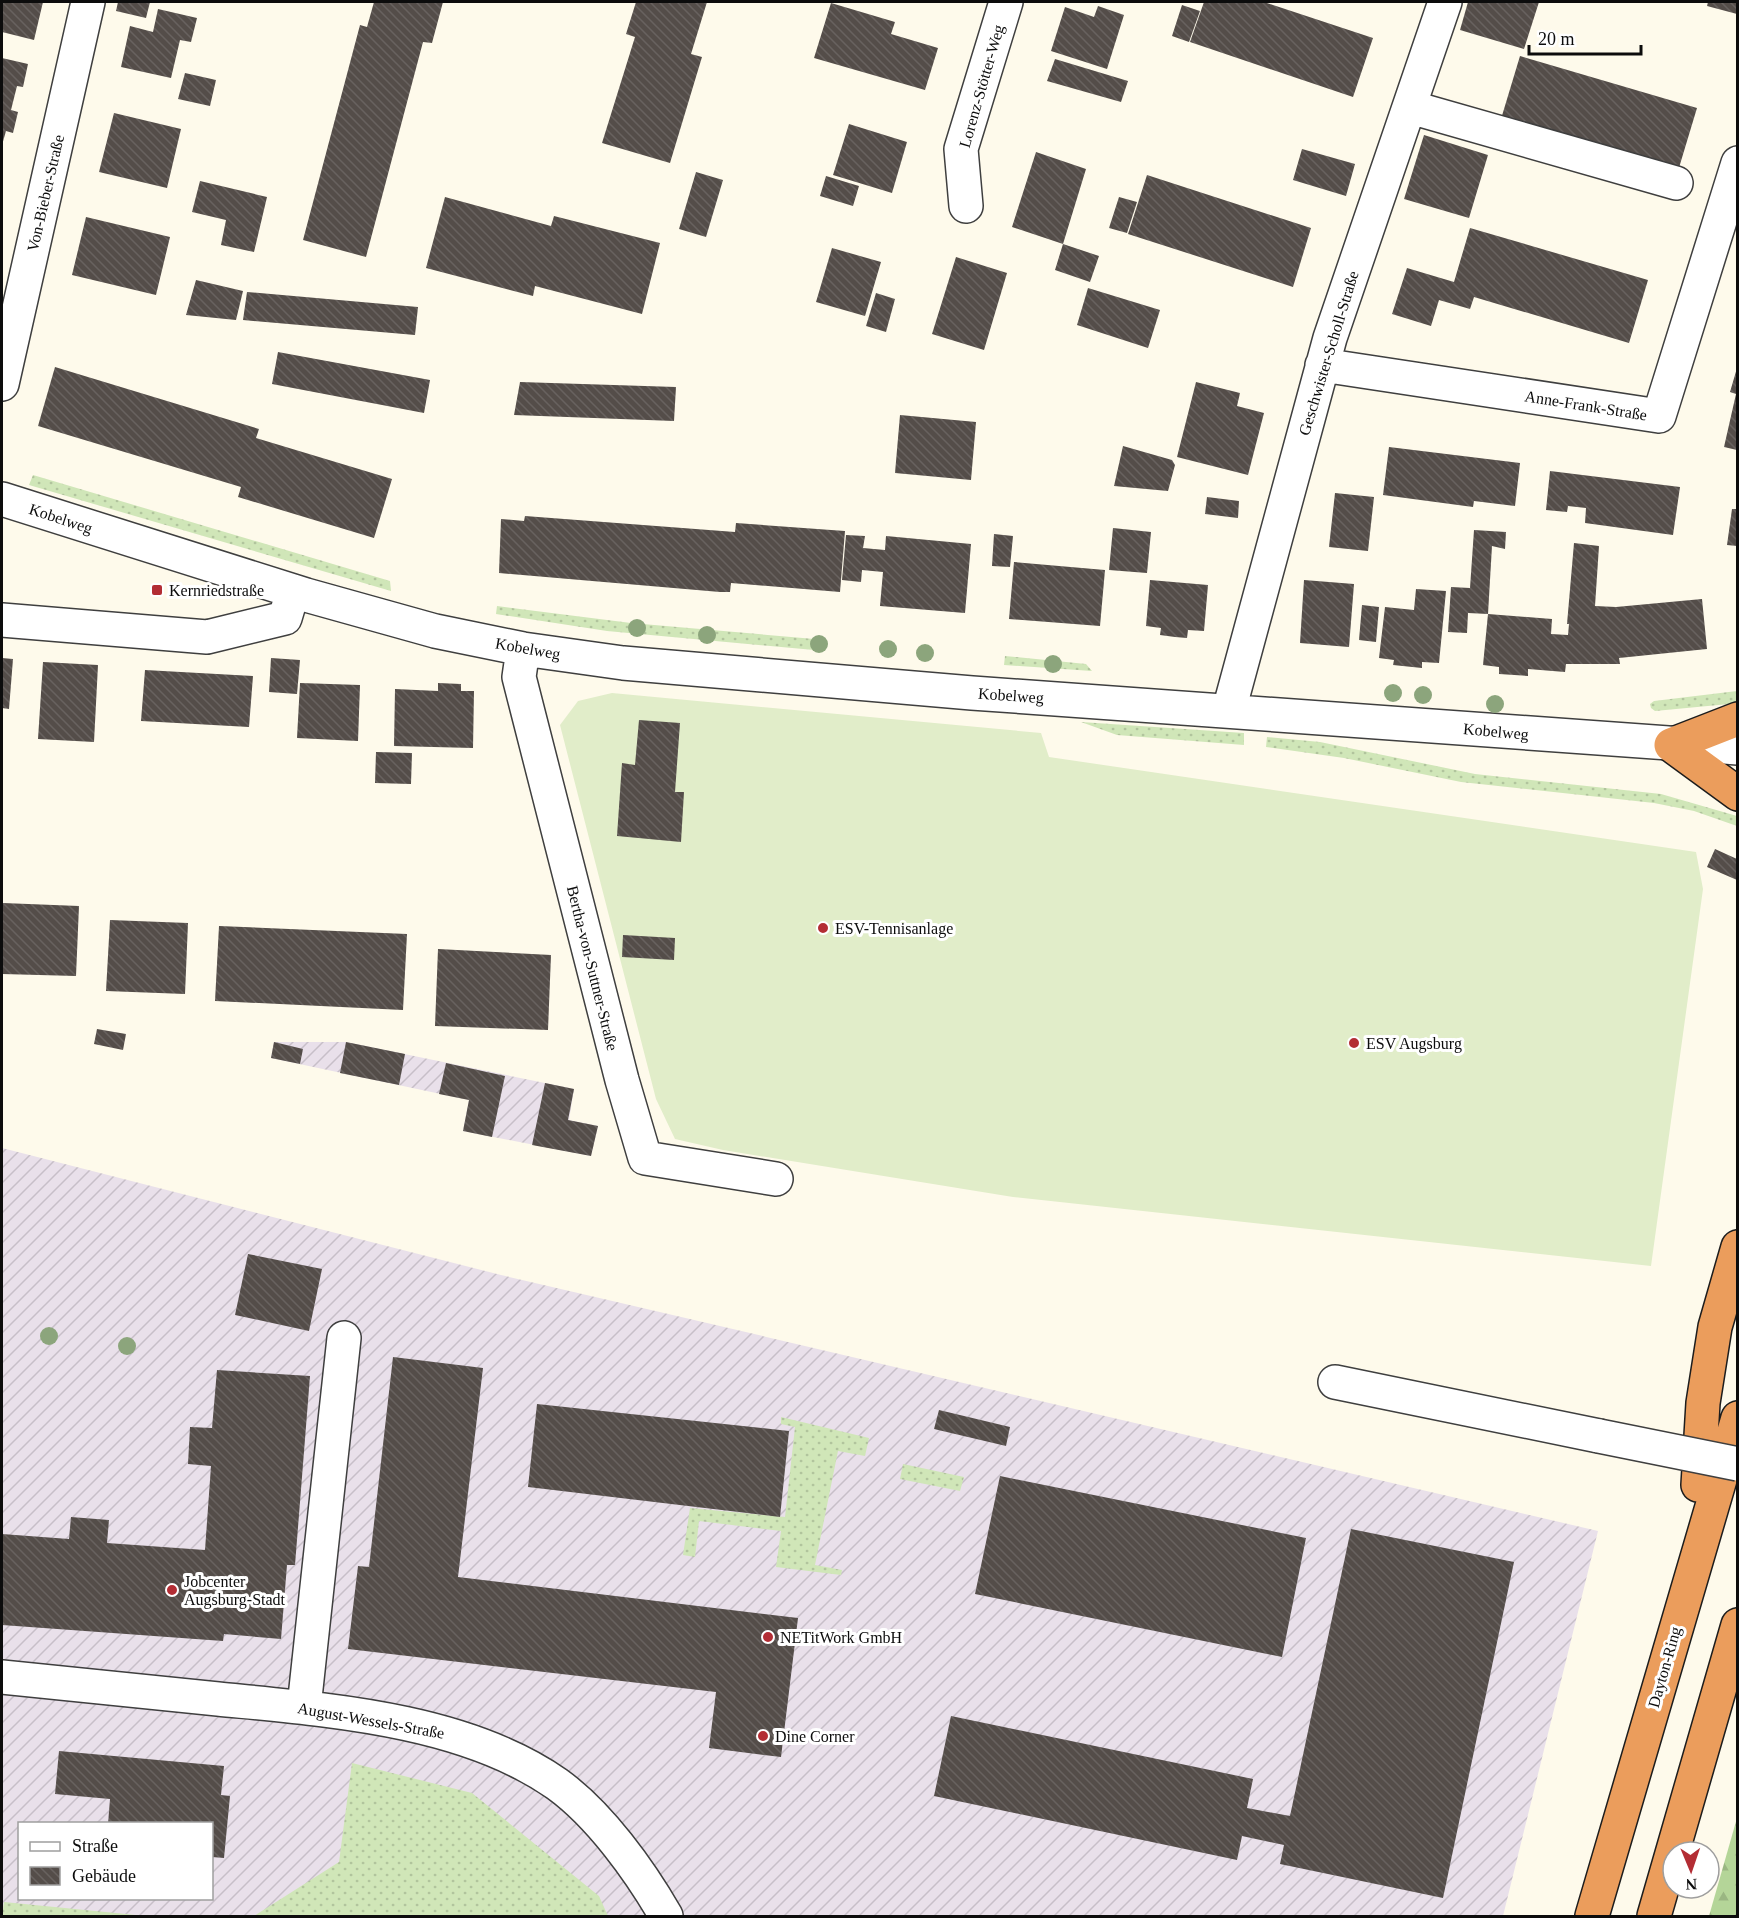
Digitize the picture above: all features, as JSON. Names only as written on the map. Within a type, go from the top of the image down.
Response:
[{"type":"highway","points":[[1671,745],[1737,719]]},
{"type":"highway","points":[[1671,745],[1737,794]]},
{"type":"highway","points":[[1694,1564],[1703,1403],[1715,1328],[1737,1247]]},
{"type":"highway","name":"Dayton-Ring","points":[[1592,1917],[1737,1418]]},
{"type":"highway","points":[[1654,1917],[1737,1625]]},
{"type":"street","name":"Von-Bieber-Straße","points":[[2,384],[88,2]]},
{"type":"street","name":"Lorenz-Stötter-Weg","points":[[966,206],[961,149],[1006,2]]},
{"type":"street","name":"Geschwister-Scholl-Straße","points":[[1229,710],[1322,365],[1446,2]]},
{"type":"street","points":[[1410,107],[1676,183]]},
{"type":"street","name":"Anne-Frank-Straße","points":[[1322,365],[1659,416],[1737,163]]},
{"type":"street","name":"Kobelweg","points":[[2,499],[293,591],[435,631],[524,649],[623,663],[972,693],[1737,748]]},
{"type":"street","points":[[2,620],[207,637],[285,618],[293,591]]},
{"type":"street","name":"Bertha-von-Suttner-Straße","points":[[524,649],[519,677],[622,1080],[645,1158],[776,1179]]},
{"type":"street","points":[[304,1707],[344,1338]]},
{"type":"street","points":[[1335,1382],[1737,1464]]},
{"type":"street","name":"August-Wessels-Straße","points":[[2,1677],[304,1707],[442,1731],[481,1743],[524,1763],[559,1785],[588,1813],[626,1856],[666,1917]]},
{"type":"shaded area","points":[[274,1042],[346,1042],[574,1089],[569,1120],[598,1126],[591,1156],[463,1131],[469,1100],[271,1058]]},
{"type":"shaded area","points":[[2,1148],[501,1275],[1598,1531],[1503,1916],[2,1916]]},
{"type":"green space","points":[[33,475],[390,581],[391,591],[29,485]]},
{"type":"green space","points":[[497,606],[631,623],[826,640],[825,651],[607,631],[496,614]]},
{"type":"green space","points":[[1005,656],[1086,664],[1092,671],[1004,665]]},
{"type":"green space","points":[[1737,691],[1737,702],[1729,704],[1655,711],[1650,704],[1654,701]]},
{"type":"green space","points":[[612,693],[1041,733],[1049,757],[1696,852],[1703,889],[1651,1266],[1013,1197],[723,1150],[675,1139],[656,1099],[560,725],[578,701]]},
{"type":"green space","points":[[1081,722],[1244,733],[1244,745],[1117,735]]},
{"type":"green space","points":[[1267,737],[1320,742],[1475,774],[1661,794],[1737,816],[1737,826],[1694,811],[1654,803],[1461,782],[1344,758],[1266,747]]},
{"type":"green space","points":[[781,1417],[869,1438],[865,1456],[838,1451],[815,1565],[842,1570],[841,1575],[776,1567],[781,1531],[699,1521],[695,1557],[683,1555],[690,1508],[785,1517],[795,1427],[781,1424]]},
{"type":"green space","points":[[903,1464],[964,1477],[960,1491],[900,1479]]},
{"type":"green space","points":[[352,1763],[472,1793],[599,1896],[608,1916],[254,1916],[339,1862]]},
{"type":"green space","points":[[1737,1818],[1737,1916],[1709,1916],[1714,1900],[1721,1900],[1721,1874]]},
{"type":"green space","points":[[4,1902],[146,1916],[2,1916]]},
{"type":"building","points":[[2,2],[43,2],[34,40],[2,32]]},
{"type":"building","points":[[118,2],[150,2],[146,18],[116,11]]},
{"type":"building","points":[[374,2],[443,2],[432,43],[423,42],[366,257],[303,240],[360,25],[367,27]]},
{"type":"building","points":[[636,2],[707,2],[691,54],[702,57],[670,163],[602,143],[635,37],[626,34]]},
{"type":"building","points":[[1204,2],[1264,2],[1373,38],[1353,97],[1190,42]]},
{"type":"building","points":[[1468,2],[1539,2],[1524,49],[1460,30]]},
{"type":"building","points":[[1708,2],[1737,2],[1737,14],[1707,6]]},
{"type":"building","points":[[831,3],[895,22],[891,34],[938,48],[925,90],[814,58]]},
{"type":"building","points":[[1182,5],[1200,11],[1189,42],[1172,36]]},
{"type":"building","points":[[1098,6],[1124,15],[1107,69],[1051,51],[1065,7],[1094,17]]},
{"type":"building","points":[[158,9],[197,18],[191,42],[180,40],[171,78],[121,67],[130,26],[153,32]]},
{"type":"building","points":[[1520,56],[1697,108],[1678,171],[1501,119]]},
{"type":"building","points":[[2,58],[28,64],[23,87],[17,86],[11,110],[18,112],[13,133],[6,131],[2,145]]},
{"type":"building","points":[[1055,59],[1128,81],[1121,102],[1047,81]]},
{"type":"building","points":[[185,73],[216,80],[210,106],[178,99]]},
{"type":"building","points":[[114,113],[181,129],[167,188],[99,172]]},
{"type":"building","points":[[849,124],[907,142],[892,193],[833,175]]},
{"type":"building","points":[[1424,135],[1488,155],[1469,218],[1404,199]]},
{"type":"building","points":[[1302,149],[1355,164],[1346,196],[1293,180]]},
{"type":"building","points":[[1036,152],[1086,169],[1063,244],[1012,227]]},
{"type":"building","points":[[696,172],[723,180],[706,237],[679,229]]},
{"type":"building","points":[[1147,175],[1311,228],[1293,287],[1128,234]]},
{"type":"building","points":[[826,176],[859,186],[853,206],[820,196]]},
{"type":"building","points":[[200,181],[267,197],[254,252],[221,245],[226,220],[192,212]]},
{"type":"building","points":[[445,197],[551,226],[554,216],[660,243],[642,314],[535,286],[533,296],[426,268]]},
{"type":"building","points":[[1119,197],[1137,202],[1127,233],[1109,228]]},
{"type":"building","points":[[86,217],[170,237],[156,295],[72,275]]},
{"type":"building","points":[[1470,228],[1648,280],[1629,343],[1474,297],[1470,309],[1439,300],[1431,326],[1392,314],[1407,268],[1454,282]]},
{"type":"building","points":[[1063,244],[1099,256],[1090,282],[1055,270]]},
{"type":"building","points":[[832,248],[881,262],[865,316],[816,302]]},
{"type":"building","points":[[956,257],[1007,273],[984,350],[932,334]]},
{"type":"building","points":[[196,280],[243,291],[236,320],[186,315]]},
{"type":"building","points":[[1088,288],[1160,310],[1148,348],[1077,325]]},
{"type":"building","points":[[247,292],[418,307],[415,335],[243,320]]},
{"type":"building","points":[[876,293],[895,299],[886,332],[866,326]]},
{"type":"building","points":[[278,352],[430,380],[424,413],[272,384]]},
{"type":"building","points":[[55,367],[259,429],[256,438],[392,479],[374,538],[238,497],[241,487],[38,426]]},
{"type":"building","points":[[1737,368],[1737,450],[1724,447],[1736,394],[1730,392]]},
{"type":"building","points":[[520,382],[676,387],[674,421],[514,415]]},
{"type":"building","points":[[1196,382],[1240,393],[1237,406],[1264,413],[1248,475],[1177,457]]},
{"type":"building","points":[[900,415],[976,422],[971,480],[895,473]]},
{"type":"building","points":[[1123,446],[1172,460],[1175,465],[1168,491],[1114,486]]},
{"type":"building","points":[[1389,447],[1520,463],[1515,506],[1474,501],[1473,507],[1383,495]]},
{"type":"building","points":[[1550,471],[1680,487],[1673,535],[1585,523],[1586,508],[1568,506],[1567,512],[1546,510]]},
{"type":"building","points":[[1335,493],[1374,497],[1368,551],[1329,547]]},
{"type":"building","points":[[1207,497],[1239,501],[1238,518],[1205,514]]},
{"type":"building","points":[[1732,509],[1737,509],[1737,546],[1727,545]]},
{"type":"building","points":[[525,516],[735,532],[736,523],[845,531],[840,592],[731,583],[730,592],[720,592],[499,573],[501,519],[524,521]]},
{"type":"building","points":[[1113,528],[1151,532],[1147,573],[1109,570]]},
{"type":"building","points":[[1474,530],[1506,532],[1505,549],[1492,546],[1488,614],[1468,613],[1467,633],[1448,632],[1451,587],[1470,588]]},
{"type":"building","points":[[994,534],[1013,536],[1010,567],[992,566]]},
{"type":"building","points":[[846,535],[865,536],[863,548],[885,550],[886,536],[971,544],[965,613],[880,606],[883,572],[862,570],[861,582],[842,580]]},
{"type":"building","points":[[1574,543],[1599,546],[1595,606],[1616,607],[1702,599],[1707,649],[1619,658],[1620,664],[1566,664],[1565,672],[1528,669],[1528,676],[1499,674],[1499,667],[1483,665],[1488,614],[1552,619],[1551,634],[1568,635]]},
{"type":"building","points":[[1014,562],[1105,570],[1100,626],[1009,619]]},
{"type":"building","points":[[1150,580],[1208,585],[1204,631],[1188,630],[1187,638],[1175,637],[1160,635],[1161,628],[1146,626]]},
{"type":"building","points":[[1304,580],[1354,584],[1349,647],[1300,643]]},
{"type":"building","points":[[1416,589],[1446,591],[1439,663],[1422,662],[1422,668],[1393,665],[1394,660],[1379,658],[1385,607],[1414,610]]},
{"type":"building","points":[[1362,605],[1379,607],[1376,642],[1359,640]]},
{"type":"building","points":[[2,658],[13,659],[9,709],[2,708]]},
{"type":"building","points":[[271,658],[300,660],[297,694],[269,692]]},
{"type":"building","points":[[43,662],[98,665],[94,742],[38,739]]},
{"type":"building","points":[[145,670],[253,676],[249,727],[141,721]]},
{"type":"building","points":[[300,683],[360,685],[358,741],[297,738]]},
{"type":"building","points":[[438,683],[461,684],[461,691],[474,691],[473,748],[394,746],[395,689],[438,691]]},
{"type":"building","points":[[639,720],[680,723],[675,792],[684,792],[681,842],[617,836],[622,763],[635,765]]},
{"type":"building","points":[[376,752],[412,753],[411,784],[375,783]]},
{"type":"building","points":[[1715,849],[1737,859],[1737,880],[1707,867]]},
{"type":"building","points":[[3,903],[79,906],[76,976],[2,974]]},
{"type":"building","points":[[110,920],[188,923],[185,994],[106,991]]},
{"type":"building","points":[[219,926],[407,934],[403,1010],[215,1001]]},
{"type":"building","points":[[623,935],[675,938],[674,960],[622,957]]},
{"type":"building","points":[[438,949],[551,955],[548,1030],[435,1026]]},
{"type":"building","points":[[97,1029],[126,1034],[123,1050],[94,1044]]},
{"type":"building","points":[[274,1042],[303,1049],[300,1064],[271,1058]]},
{"type":"building","points":[[346,1042],[405,1054],[399,1085],[340,1073]]},
{"type":"building","points":[[446,1063],[505,1076],[492,1137],[463,1131],[469,1100],[439,1094]]},
{"type":"building","points":[[545,1083],[574,1089],[568,1120],[598,1126],[591,1156],[532,1145]]},
{"type":"building","points":[[248,1254],[322,1269],[309,1331],[235,1315]]},
{"type":"building","points":[[393,1357],[483,1368],[458,1577],[798,1618],[781,1757],[709,1748],[716,1692],[348,1649],[358,1566],[369,1567]]},
{"type":"building","points":[[217,1370],[310,1376],[295,1565],[287,1565],[281,1639],[224,1634],[223,1641],[2,1625],[2,1534],[69,1539],[71,1517],[109,1520],[107,1543],[205,1550],[211,1466],[188,1464],[190,1427],[212,1428]]},
{"type":"building","points":[[537,1404],[789,1431],[780,1517],[528,1487]]},
{"type":"building","points":[[939,1410],[1010,1427],[1006,1446],[934,1429]]},
{"type":"building","points":[[1000,1476],[1306,1538],[1282,1657],[975,1594]]},
{"type":"building","points":[[1351,1529],[1514,1562],[1443,1898],[1280,1864],[1284,1845],[1242,1836],[1237,1860],[934,1796],[951,1716],[1253,1779],[1247,1808],[1290,1816]]},
{"type":"building","points":[[59,1751],[224,1766],[221,1795],[230,1796],[224,1858],[213,1857],[213,1822],[108,1822],[110,1799],[55,1794]]},
{"type":"place","name":"Kernriedstraße","points":[[157,590]]},
{"type":"place","name":"ESV-Tennisanlage","points":[[823,928]]},
{"type":"place","name":"ESV Augsburg","points":[[1354,1043]]},
{"type":"place","name":"Jobcenter Augsburg-Stadt","points":[[172,1590]]},
{"type":"place","name":"NETitWork GmbH","points":[[768,1637]]},
{"type":"place","name":"Dine Corner","points":[[763,1736]]}]
